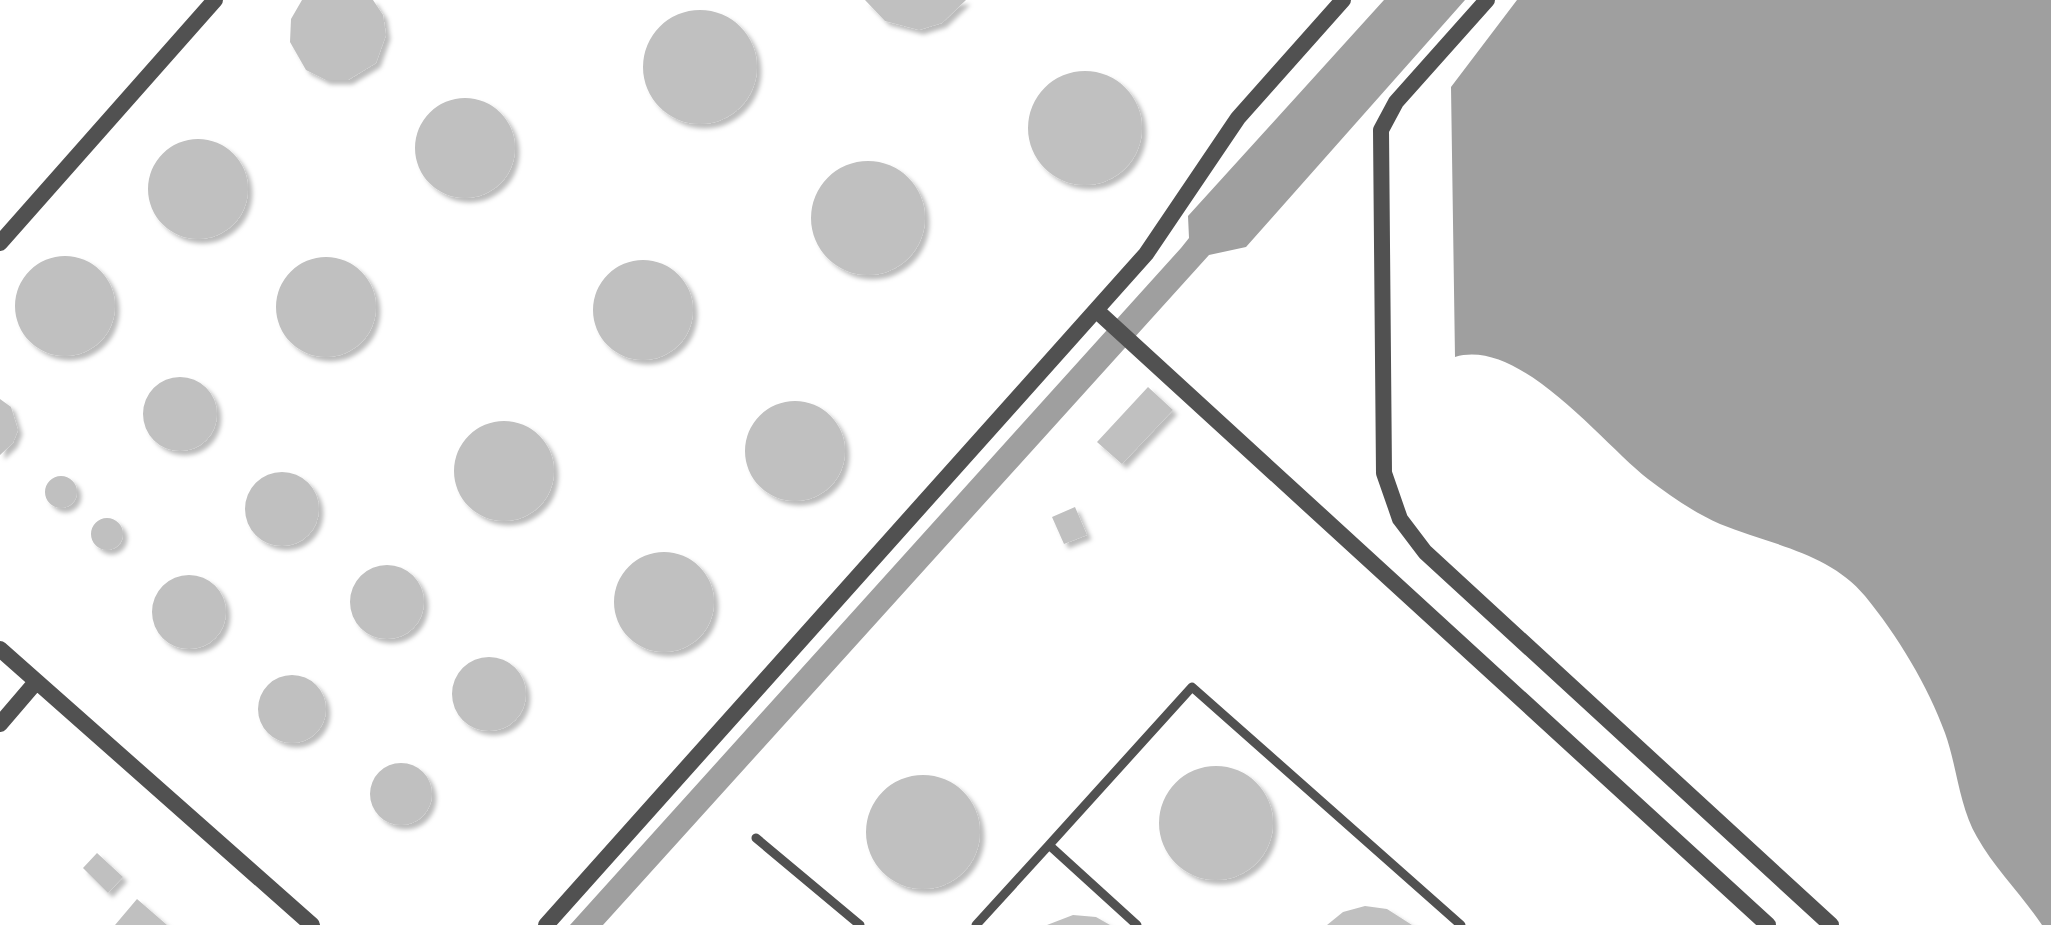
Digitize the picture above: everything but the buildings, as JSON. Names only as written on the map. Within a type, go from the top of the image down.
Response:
[{"type":"street","points":[[0,243],[215,0]]},
{"type":"street","points":[[546,925],[1101,315],[1238,118],[1343,0]]},
{"type":"street","points":[[1487,0],[1396,102],[1381,130],[1384,473],[1400,519],[1425,552],[1831,925]]},
{"type":"street","points":[[1101,315],[1768,925]]},
{"type":"street","points":[[0,649],[312,925]]},
{"type":"street","points":[[0,724],[36,682]]},
{"type":"lane","points":[[976,925],[1192,687],[1461,925]]},
{"type":"lane","points":[[756,838],[860,925]]},
{"type":"lane","points":[[1049,845],[1137,925]]},
{"type":"shaded area","points":[[1384,0],[1465,0],[1246,247],[1209,255],[603,925],[570,925],[1181,248],[1189,238],[1188,216]]},
{"type":"shaded area","points":[[1517,0],[2051,0],[2051,925],[2042,925],[1977,837],[1966,812],[1945,733],[1930,697],[1889,627],[1851,581],[1798,551],[1720,524],[1683,504],[1648,479],[1559,397],[1533,378],[1506,363],[1480,355],[1455,357],[1451,87]]}]
